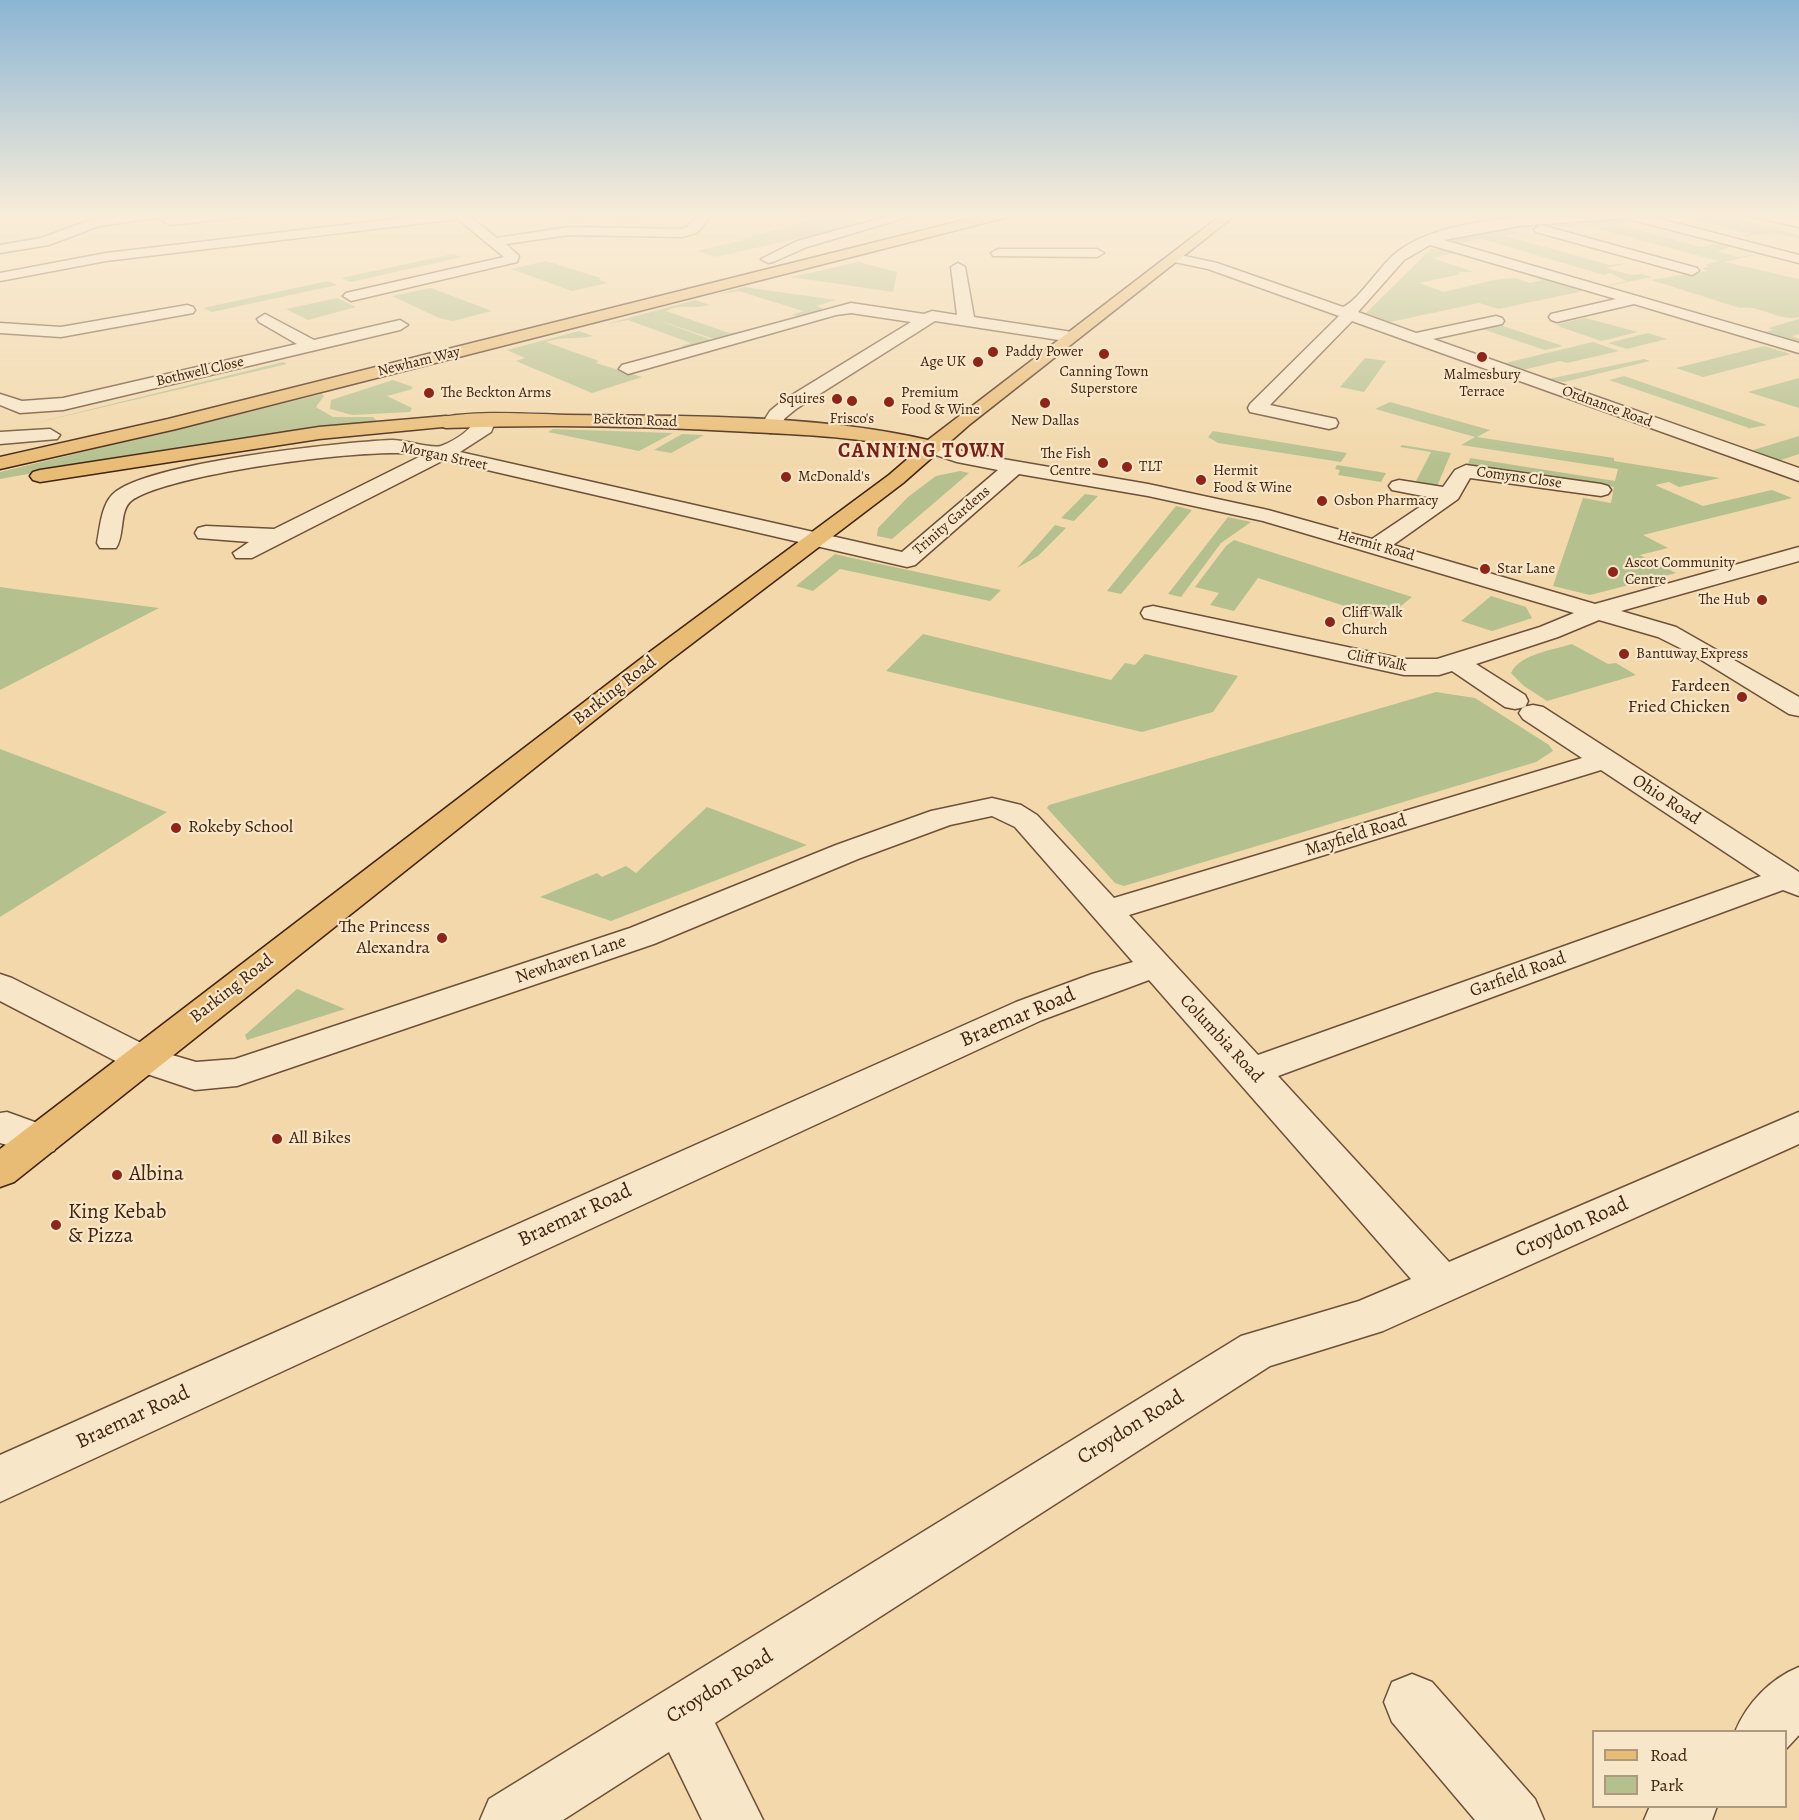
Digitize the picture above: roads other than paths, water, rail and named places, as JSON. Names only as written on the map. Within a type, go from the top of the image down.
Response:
[{"type":"main road","name":"Newham Way","points":[[0,463],[180,422],[667,298]]},
{"type":"main road","name":"Barking Road","points":[[0,1171],[814,539],[896,479],[957,425],[1122,298]]},
{"type":"main road","name":"Newham Way","points":[[0,445],[50,435],[395,351]]},
{"type":"main road","name":"Beckton Road","points":[[23,479],[318,433],[487,420],[618,420],[825,430],[899,438],[932,447]]},
{"type":"main road","name":"Beckton Road","points":[[825,430],[957,425]]},
{"type":"street","points":[[963,298],[966,320]]},
{"type":"street","name":"Ordnance Road","points":[[1302,298],[1799,475]]},
{"type":"street","points":[[1329,423],[1257,408],[1346,318],[1362,298]]},
{"type":"street","points":[[1627,298],[1799,348]]},
{"type":"street","points":[[1557,317],[1634,300]]},
{"type":"street","points":[[628,369],[851,308],[966,320],[1072,337]]},
{"type":"street","points":[[0,328],[61,332],[187,310]]},
{"type":"street","points":[[152,317],[168,325]]},
{"type":"street","points":[[752,317],[780,326]]},
{"type":"street","points":[[770,427],[777,415],[789,405],[929,317]]},
{"type":"street","points":[[265,319],[310,345]]},
{"type":"street","points":[[1416,338],[1496,321]]},
{"type":"street","name":"Bothwell Close","points":[[0,399],[20,407],[63,404],[400,325]]},
{"type":"street","points":[[636,349],[663,359]]},
{"type":"street","points":[[244,553],[439,454],[477,433],[487,420]]},
{"type":"street","points":[[0,438],[50,435]]},
{"type":"street","name":"Morgan Street","points":[[108,543],[120,499],[127,492],[179,475],[290,458],[394,446],[439,454],[814,539]]},
{"type":"street","name":"Hermit Road","points":[[932,447],[964,458],[1148,490],[1251,512],[1667,632],[1794,701]]},
{"type":"street","name":"Trinity Gardens","points":[[814,539],[907,560],[1014,467]]},
{"type":"street","name":"Comyns Close","points":[[1376,547],[1450,495],[1460,475],[1466,471],[1601,490]]},
{"type":"street","points":[[1399,486],[1450,495]]},
{"type":"street","points":[[206,533],[277,537]]},
{"type":"street","points":[[1595,611],[1799,554]]},
{"type":"street","name":"Cliff Walk","points":[[1153,613],[1404,667],[1425,669],[1456,662],[1549,632],[1595,611]]},
{"type":"street","name":"Ohio Road","points":[[1456,662],[1792,882]]},
{"type":"street","name":"Mayfield Road","points":[[1107,911],[1605,760]]},
{"type":"street","name":"Newhaven Lane","points":[[0,986],[142,1059],[195,1076],[237,1072],[642,936],[847,852],[942,817],[974,808],[992,807]]},
{"type":"street","name":"Columbia Road","points":[[992,807],[1019,815],[1442,1284]]},
{"type":"street","name":"Garfield Road","points":[[1251,1072],[1792,882]]},
{"type":"street","name":"Braemar Road","points":[[0,1479],[1018,1016],[1104,982],[1155,967]]},
{"type":"street","points":[[0,1128],[7,1127],[40,1140]]},
{"type":"street","name":"Croydon Road","points":[[510,1820],[1257,1350],[1367,1318],[1799,1127]]},
{"type":"street","points":[[1764,1730],[1799,1695]]},
{"type":"street","points":[[1412,1702],[1514,1820]]},
{"type":"street","points":[[680,1713],[733,1820]]},
{"type":"street","points":[[1674,1820],[1686,1808]]},
{"type":"place","name":"Paddy Power","points":[[993,352]]},
{"type":"place","name":"Canning Town Superstore","points":[[1104,354]]},
{"type":"place","name":"Malmesbury Terrace","points":[[1482,357]]},
{"type":"place","name":"Age UK","points":[[978,362]]},
{"type":"place","name":"The Beckton Arms","points":[[429,393]]},
{"type":"place","name":"Squires","points":[[837,399]]},
{"type":"place","name":"Frisco's","points":[[852,401]]},
{"type":"place","name":"Premium Food & Wine","points":[[889,402]]},
{"type":"place","name":"New Dallas","points":[[1045,403]]},
{"type":"place","name":"The Fish Centre","points":[[1103,463]]},
{"type":"place","name":"TLT","points":[[1127,467]]},
{"type":"place","name":"McDonald's","points":[[786,477]]},
{"type":"place","name":"Hermit Food & Wine","points":[[1201,480]]},
{"type":"place","name":"Osbon Pharmacy","points":[[1322,501]]},
{"type":"place","name":"Star Lane","points":[[1485,569]]},
{"type":"place","name":"Ascot Community Centre","points":[[1613,572]]},
{"type":"place","name":"The Hub","points":[[1762,600]]},
{"type":"place","name":"Cliff Walk Church","points":[[1330,622]]},
{"type":"place","name":"Bantuway Express","points":[[1624,654]]},
{"type":"place","name":"Fardeen Fried Chicken","points":[[1742,697]]},
{"type":"place","name":"Rokeby School","points":[[176,828]]},
{"type":"place","name":"The Princess Alexandra","points":[[442,938]]},
{"type":"place","name":"All Bikes","points":[[277,1139]]},
{"type":"place","name":"Albina","points":[[117,1175]]},
{"type":"place","name":"King Kebab & Pizza","points":[[56,1225]]},
{"type":"district","name":"CANNING TOWN","points":[[922,452]]}]
